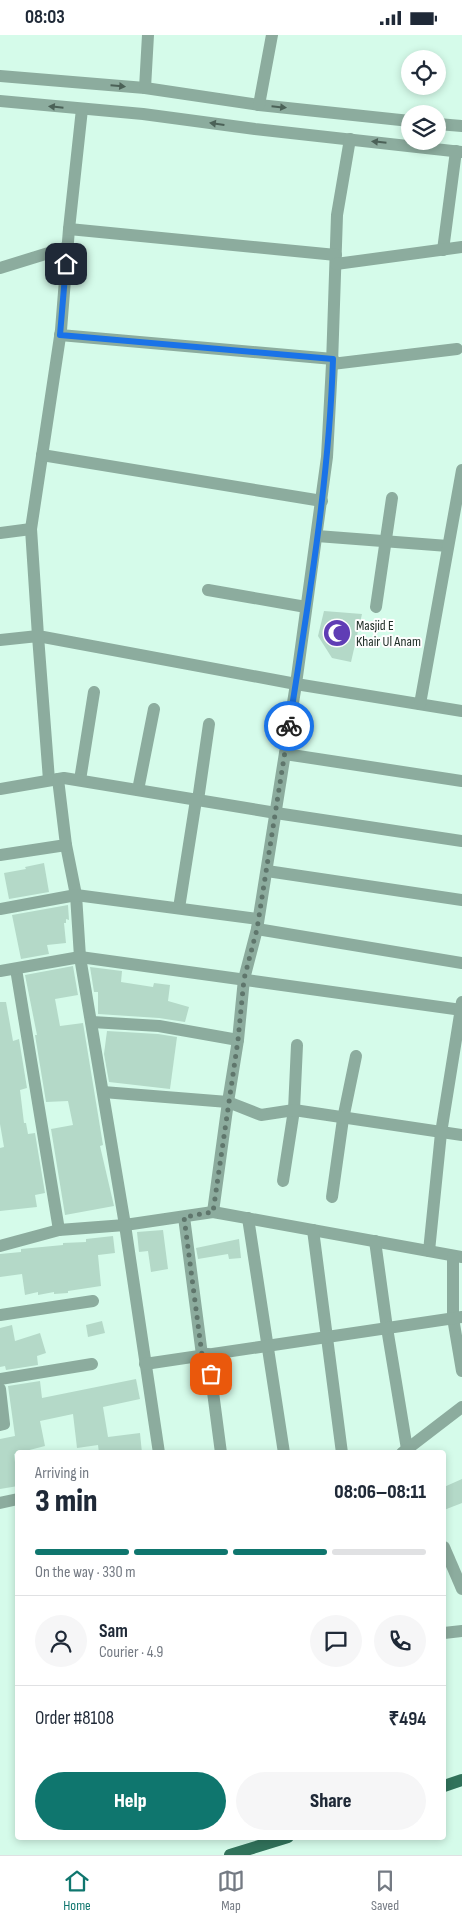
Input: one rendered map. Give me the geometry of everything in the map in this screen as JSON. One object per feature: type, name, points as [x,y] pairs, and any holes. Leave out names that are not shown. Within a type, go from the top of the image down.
[{"type":"main road","points":[[446,1785],[462,1780]]},
{"type":"main road","points":[[230,1855],[263,1841]]},
{"type":"street","points":[[145,88],[148,35]]},
{"type":"street","points":[[259,105],[272,35]]},
{"type":"street","points":[[0,75],[145,88],[259,105],[401,120]]},
{"type":"street","points":[[0,101],[143,113],[254,129],[459,151],[444,250]]},
{"type":"street","points":[[82,109],[60,335],[31,529],[38,636],[54,779],[76,895],[80,957],[125,1225],[159,1450]]},
{"type":"street","points":[[446,125],[462,126]]},
{"type":"street","points":[[213,1212],[238,1040],[244,979],[258,924],[267,871],[322,501],[327,457],[333,361],[337,215],[350,139]]},
{"type":"street","points":[[69,229],[336,260],[462,247]]},
{"type":"street","points":[[0,268],[68,247]]},
{"type":"street","points":[[60,335],[333,361],[457,349]]},
{"type":"street","points":[[42,455],[322,501]]},
{"type":"street","points":[[420,704],[462,470]]},
{"type":"street","points":[[376,607],[392,498]]},
{"type":"street","points":[[0,533],[31,529]]},
{"type":"street","points":[[317,536],[448,546]]},
{"type":"street","points":[[208,590],[306,607]]},
{"type":"street","points":[[0,640],[38,636],[296,684],[462,711]]},
{"type":"street","points":[[80,780],[94,692]]},
{"type":"street","points":[[138,790],[154,709]]},
{"type":"street","points":[[179,908],[209,724]]},
{"type":"street","points":[[285,754],[462,781]]},
{"type":"street","points":[[0,789],[64,778],[462,841]]},
{"type":"street","points":[[0,855],[66,845]]},
{"type":"street","points":[[267,871],[462,900]]},
{"type":"street","points":[[0,909],[76,895],[179,908],[462,963]]},
{"type":"street","points":[[0,971],[80,957],[461,1007],[441,1133],[430,1251]]},
{"type":"street","points":[[16,969],[59,1230]]},
{"type":"street","points":[[92,1022],[159,1027],[238,1040]]},
{"type":"street","points":[[282,1181],[294,1111],[297,1045]]},
{"type":"street","points":[[332,1197],[343,1119],[356,1056]]},
{"type":"street","points":[[103,1092],[228,1102],[261,1115],[294,1111],[462,1135]]},
{"type":"street","points":[[0,1246],[59,1230],[125,1225],[213,1212],[457,1256],[458,1317],[462,1371]]},
{"type":"street","points":[[184,1217],[221,1450]]},
{"type":"street","points":[[248,1219],[284,1450]]},
{"type":"street","points":[[313,1230],[342,1450]]},
{"type":"street","points":[[375,1241],[404,1450]]},
{"type":"street","points":[[0,1315],[93,1301]]},
{"type":"street","points":[[145,1364],[458,1317]]},
{"type":"street","points":[[0,1379],[92,1364]]},
{"type":"street","points":[[0,1389],[4,1424],[0,1425]]},
{"type":"street","points":[[405,1450],[462,1407]]},
{"type":"street","points":[[0,1503],[15,1500]]},
{"type":"street","points":[[446,1552],[462,1589]]},
{"type":"street","points":[[446,1633],[462,1631]]},
{"type":"building","points":[[324,611],[362,614],[351,662],[332,658],[318,636]]},
{"type":"building","points":[[44,863],[49,892],[9,899],[4,873]]},
{"type":"building","points":[[68,905],[69,920],[66,919],[66,923],[64,923],[66,943],[47,945],[49,954],[21,959],[12,915]]},
{"type":"building","points":[[73,966],[78,995],[55,999],[60,1026],[83,1023],[103,1145],[100,1146],[114,1206],[65,1215],[51,1129],[73,1125],[68,1101],[46,1102],[35,1035],[37,1035],[25,975]]},
{"type":"building","points":[[90,967],[122,971],[121,982],[153,987],[154,983],[170,985],[168,1001],[189,1007],[185,1022],[159,1018],[98,1014],[98,992],[94,992]]},
{"type":"building","points":[[0,1002],[6,1002],[13,1041],[19,1039],[27,1088],[20,1090],[24,1123],[26,1123],[28,1134],[35,1133],[45,1193],[35,1195],[37,1207],[0,1211],[0,1148],[4,1147],[0,1124]]},
{"type":"building","points":[[107,1031],[177,1037],[170,1089],[109,1082],[104,1054]]},
{"type":"building","points":[[163,1230],[168,1269],[151,1272],[148,1251],[139,1252],[137,1232]]},
{"type":"building","points":[[113,1236],[115,1253],[98,1255],[101,1286],[68,1291],[68,1293],[54,1294],[54,1292],[38,1295],[38,1292],[25,1295],[22,1274],[0,1277],[0,1254],[21,1252],[21,1249],[63,1245],[63,1243],[86,1242],[86,1239]]},
{"type":"building","points":[[239,1239],[241,1258],[229,1259],[228,1254],[198,1259],[196,1248]]},
{"type":"building","points":[[102,1321],[105,1333],[88,1337],[86,1325]]},
{"type":"building","points":[[12,1325],[15,1341],[40,1333],[46,1353],[37,1356],[38,1365],[6,1370],[5,1366],[0,1367],[0,1328]]},
{"type":"building","points":[[136,1379],[140,1399],[103,1407],[108,1437],[140,1433],[142,1450],[99,1450],[98,1445],[77,1448],[73,1414],[40,1421],[45,1446],[30,1450],[15,1450],[15,1486],[0,1489],[0,1439],[15,1436],[8,1386],[40,1381],[42,1398]]},
{"type":"building","points":[[462,1479],[462,1503],[446,1509],[446,1486]]},
{"type":"way so far","points":[[211,1374],[208,1355],[202,1355],[184,1217],[213,1212],[238,1040],[244,979],[257,929],[289,726]]},
{"type":"place","name":"Masjid E Khair Ul Anam","points":[[337,633]]},
{"type":"route","points":[[66,264],[60,335],[333,359],[327,457],[322,501],[289,726]]}]
